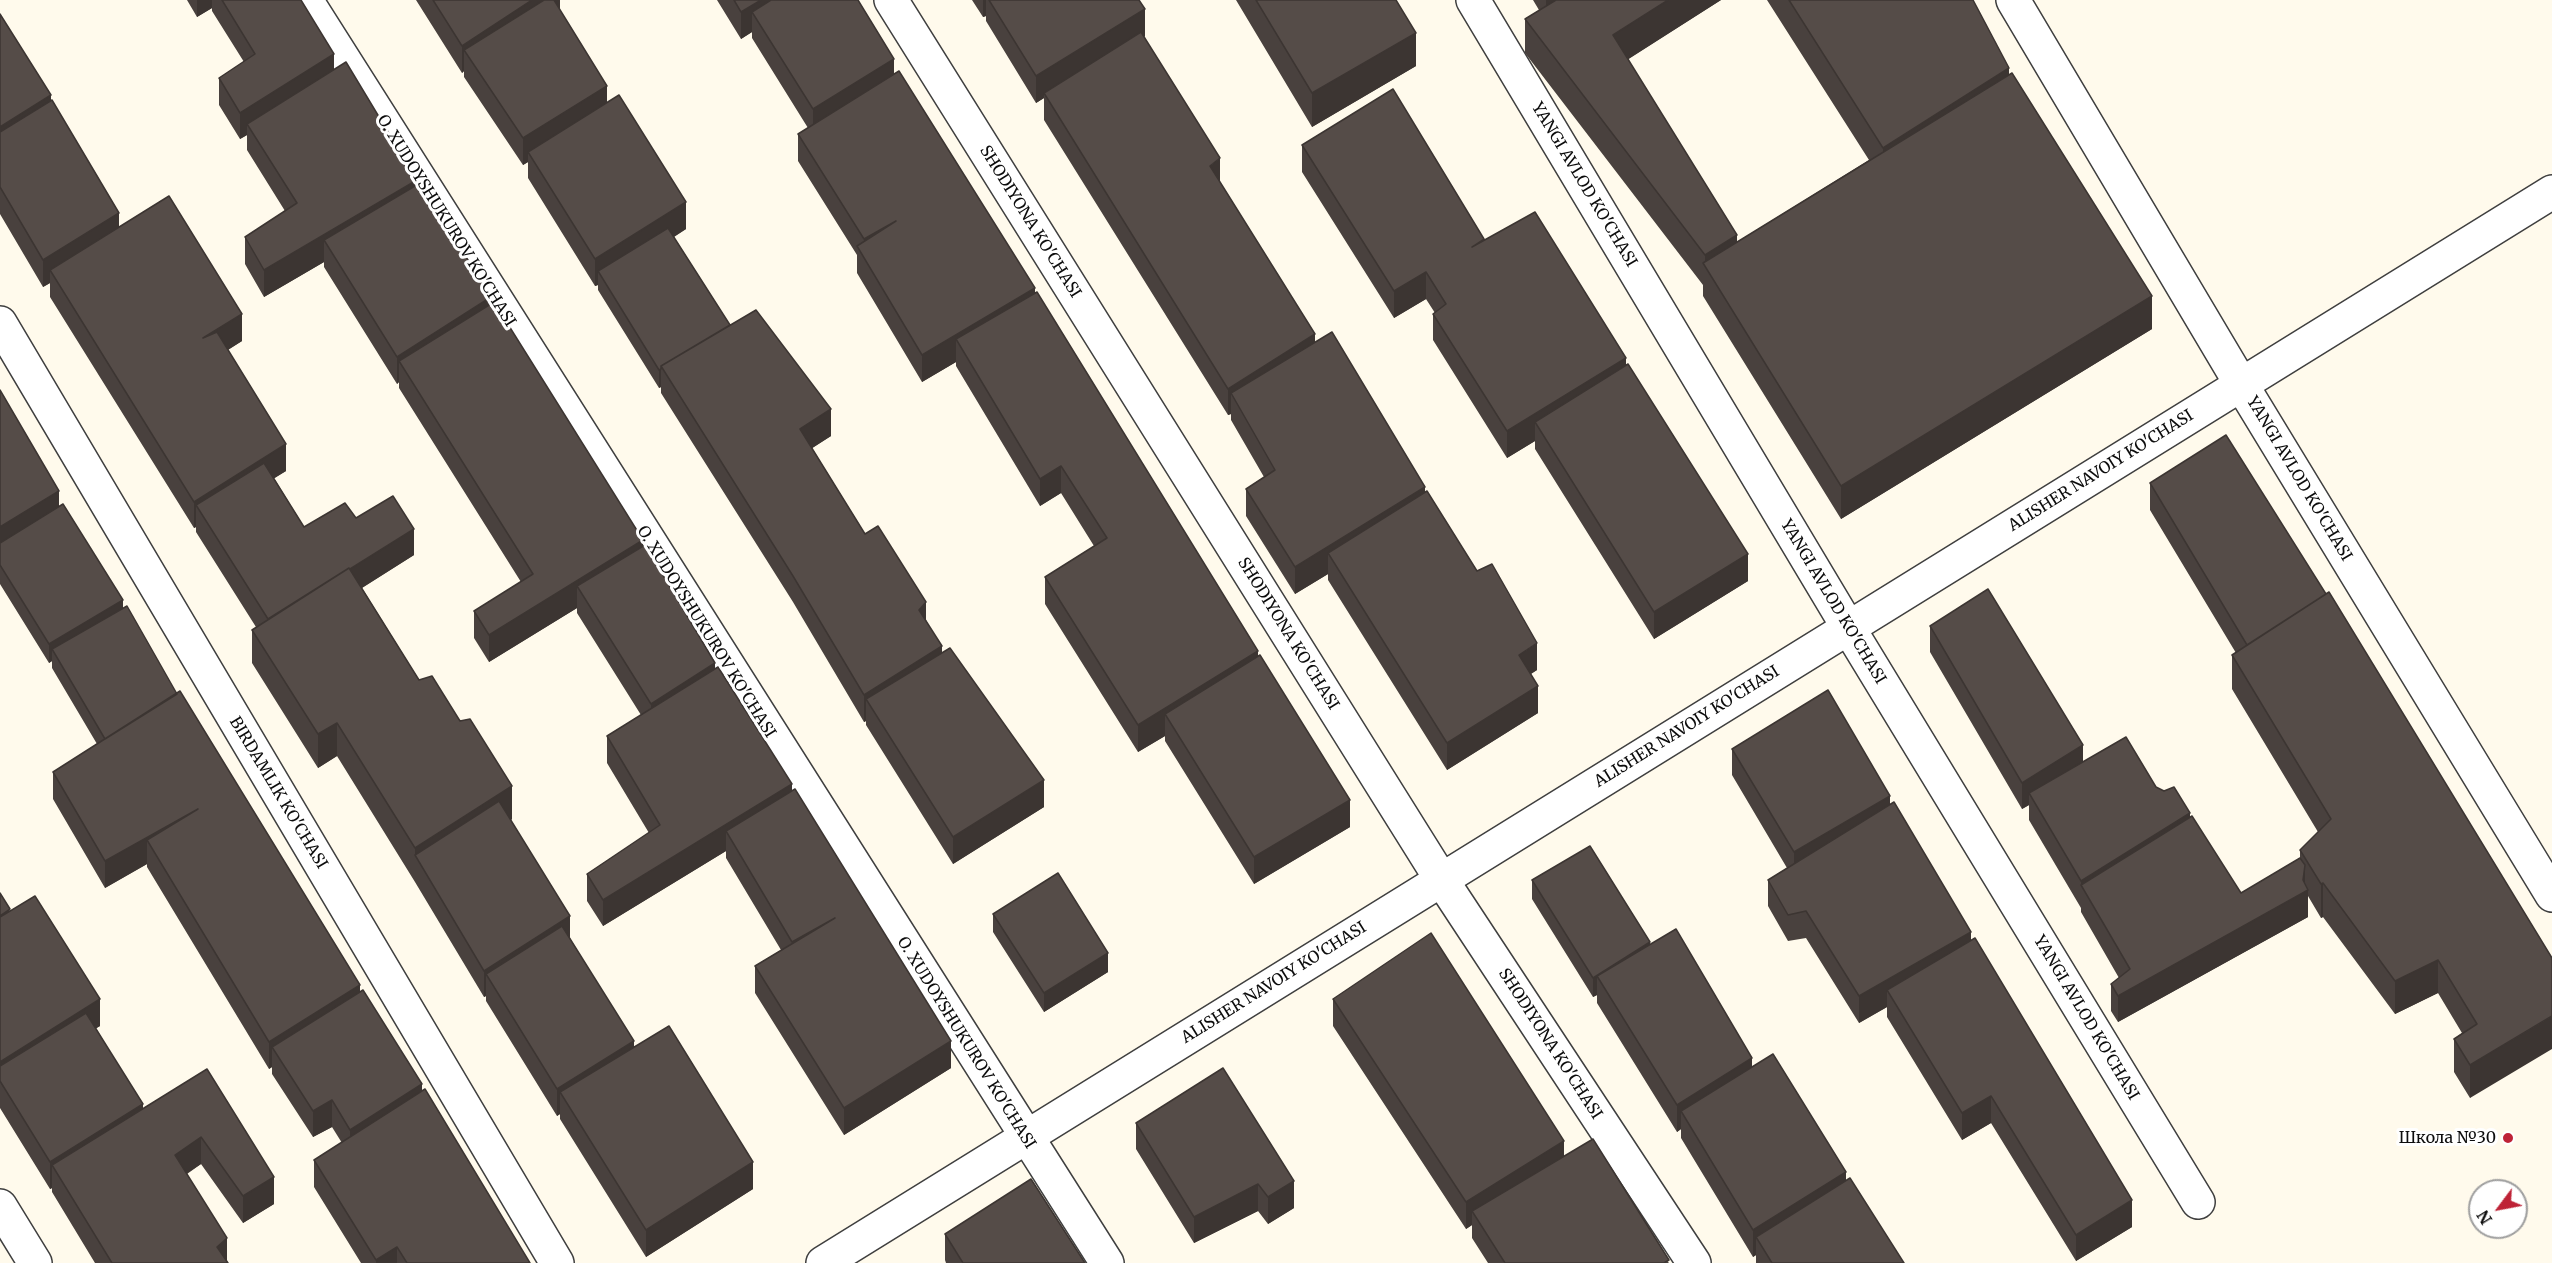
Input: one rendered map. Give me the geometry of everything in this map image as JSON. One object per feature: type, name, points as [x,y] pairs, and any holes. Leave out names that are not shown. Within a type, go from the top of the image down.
[{"type":"street","name":"O. XUDOYSHUKUROV KO'CHASI","points":[[306,0],[1107,1263]]},
{"type":"street","name":"SHODIYONA KO'CHASI","points":[[891,0],[1441,879],[1694,1263]]},
{"type":"street","name":"YANGI AVLOD KO'CHASI","points":[[1473,0],[1848,627],[2198,1202]]},
{"type":"street","name":"YANGI AVLOD KO'CHASI","points":[[2013,0],[2241,384],[2552,895]]},
{"type":"street","name":"ALISHER NAVOIY KO'CHASI","points":[[824,1263],[2552,192]]},
{"type":"street","name":"BIRDAMLIK KO'CHASI","points":[[0,323],[557,1263]]},
{"type":"street","points":[[0,1206],[35,1263]]},
{"type":"building","points":[[222,0],[301,0],[334,54],[240,113],[219,78],[255,54]]},
{"type":"building","points":[[433,0],[532,0],[462,46]]},
{"type":"building","points":[[544,0],[554,0],[607,86],[523,138],[464,50]]},
{"type":"building","points":[[734,0],[761,0],[741,12]]},
{"type":"building","points":[[771,0],[858,0],[894,59],[813,109],[752,12]]},
{"type":"building","points":[[989,0],[1139,0],[1145,9],[1036,76]]},
{"type":"building","points":[[1256,0],[1396,0],[1416,33],[1312,93]]},
{"type":"building","points":[[1556,0],[1668,0],[1613,35],[1737,235],[1705,255],[1525,19]]},
{"type":"building","points":[[1789,0],[1973,0],[2009,68],[1883,148]]},
{"type":"building","points":[[0,14],[51,95],[0,127]]},
{"type":"building","points":[[1141,32],[1220,158],[1210,166],[1315,334],[1228,389],[1044,93]]},
{"type":"building","points":[[346,62],[417,180],[264,270],[245,237],[297,203],[247,124]]},
{"type":"building","points":[[899,71],[1035,288],[922,355],[857,246],[896,221],[864,239],[798,134]]},
{"type":"building","points":[[2012,73],[2152,296],[1841,486],[1703,263]]},
{"type":"building","points":[[1393,89],[1484,239],[1472,247],[1535,212],[1626,358],[1507,431],[1433,314],[1446,304],[1426,272],[1394,291],[1302,145]]},
{"type":"building","points":[[619,95],[686,202],[595,259],[528,152]]},
{"type":"building","points":[[52,100],[119,213],[43,260],[0,187],[0,132]]},
{"type":"building","points":[[420,183],[491,297],[397,357],[324,240]]},
{"type":"building","points":[[169,196],[242,314],[203,338],[217,332],[286,444],[194,502],[50,270]]},
{"type":"building","points":[[668,228],[730,325],[661,366],[659,370],[598,271]]},
{"type":"building","points":[[1037,292],[1258,651],[1138,725],[1045,577],[1107,538],[1061,466],[1040,479],[956,339]]},
{"type":"building","points":[[494,302],[643,540],[489,635],[474,611],[533,574],[399,361]]},
{"type":"building","points":[[756,310],[831,409],[800,429],[865,534],[878,526],[926,602],[919,610],[942,646],[864,695],[793,576],[661,366]]},
{"type":"building","points":[[1332,332],[1425,487],[1295,567],[1246,489],[1275,470],[1231,393]]},
{"type":"building","points":[[1628,364],[1748,554],[1654,612],[1535,422]]},
{"type":"building","points":[[0,390],[59,491],[0,527]]},
{"type":"building","points":[[2226,435],[2326,594],[2247,645],[2150,483]]},
{"type":"building","points":[[264,463],[304,527],[345,503],[356,518],[393,496],[414,529],[268,619],[196,505]]},
{"type":"building","points":[[1427,491],[1477,571],[1492,564],[1537,643],[1519,655],[1538,686],[1447,743],[1328,553]]},
{"type":"building","points":[[63,504],[123,600],[49,644],[0,565],[0,543]]},
{"type":"building","points":[[645,545],[715,663],[651,704],[577,586]]},
{"type":"building","points":[[349,568],[419,680],[432,676],[460,721],[470,719],[512,786],[415,848],[337,723],[318,734],[252,630]]},
{"type":"building","points":[[1988,589],[2083,745],[2022,783],[1930,626]]},
{"type":"building","points":[[2329,592],[2552,958],[2552,1016],[2470,1065],[2454,1039],[2477,1024],[2438,960],[2395,981],[2323,883],[2321,884],[2300,850],[2331,819],[2232,655]]},
{"type":"building","points":[[127,606],[177,694],[105,739],[52,649]]},
{"type":"building","points":[[950,648],[1044,780],[953,837],[866,699]]},
{"type":"building","points":[[1260,655],[1350,800],[1254,857],[1165,714]]},
{"type":"building","points":[[718,667],[792,784],[603,900],[587,874],[660,825],[607,736]]},
{"type":"building","points":[[1828,690],[1890,796],[1794,852],[1732,749]]},
{"type":"building","points":[[180,691],[360,985],[269,1042],[147,840],[198,809],[105,861],[53,772]]},
{"type":"building","points":[[2126,737],[2156,787],[2164,791],[2174,787],[2190,813],[2081,881],[2029,793]]},
{"type":"building","points":[[795,789],[951,1041],[844,1108],[755,966],[835,918],[792,942],[726,831]]},
{"type":"building","points":[[499,801],[570,916],[484,971],[415,855]]},
{"type":"building","points":[[1894,802],[1971,932],[1859,996],[1806,911],[1788,915],[1768,880]]},
{"type":"building","points":[[2192,816],[2241,893],[2300,858],[2305,865],[2303,880],[2308,890],[2118,996],[2111,984],[2130,969],[2081,885]]},
{"type":"building","points":[[1590,846],[1650,942],[1593,978],[1532,880]]},
{"type":"building","points":[[1058,873],[1108,953],[1044,993],[993,914]]},
{"type":"building","points":[[0,893],[10,909],[0,916]]},
{"type":"building","points":[[35,896],[100,999],[0,1062],[0,917]]},
{"type":"building","points":[[562,926],[634,1041],[557,1089],[486,974]]},
{"type":"building","points":[[1676,929],[1752,1058],[1677,1105],[1597,976]]},
{"type":"building","points":[[1431,933],[1564,1141],[1466,1202],[1333,999]]},
{"type":"building","points":[[1975,938],[2132,1200],[2076,1235],[1991,1096],[1962,1113],[1887,990]]},
{"type":"building","points":[[363,990],[422,1084],[350,1130],[332,1100],[313,1111],[272,1047]]},
{"type":"building","points":[[86,1013],[143,1104],[50,1162],[0,1081],[0,1066]]},
{"type":"building","points":[[669,1026],[753,1162],[646,1230],[560,1092]]},
{"type":"building","points":[[1773,1054],[1846,1172],[1753,1230],[1681,1111]]},
{"type":"building","points":[[1223,1068],[1294,1181],[1268,1197],[1258,1184],[1194,1217],[1136,1123]]},
{"type":"building","points":[[207,1069],[274,1177],[243,1196],[201,1137],[175,1155],[227,1238],[217,1247],[228,1263],[112,1263],[52,1165]]},
{"type":"building","points":[[425,1089],[530,1263],[407,1263],[397,1247],[376,1260],[314,1160]]},
{"type":"building","points":[[1593,1139],[1669,1260],[1664,1263],[1505,1263],[1472,1211]]},
{"type":"building","points":[[1850,1178],[1904,1263],[1772,1263],[1756,1237]]},
{"type":"building","points":[[1031,1179],[1085,1263],[963,1263],[945,1234]]},
{"type":"place","name":"Школа №30","points":[[2508,1138]]}]
